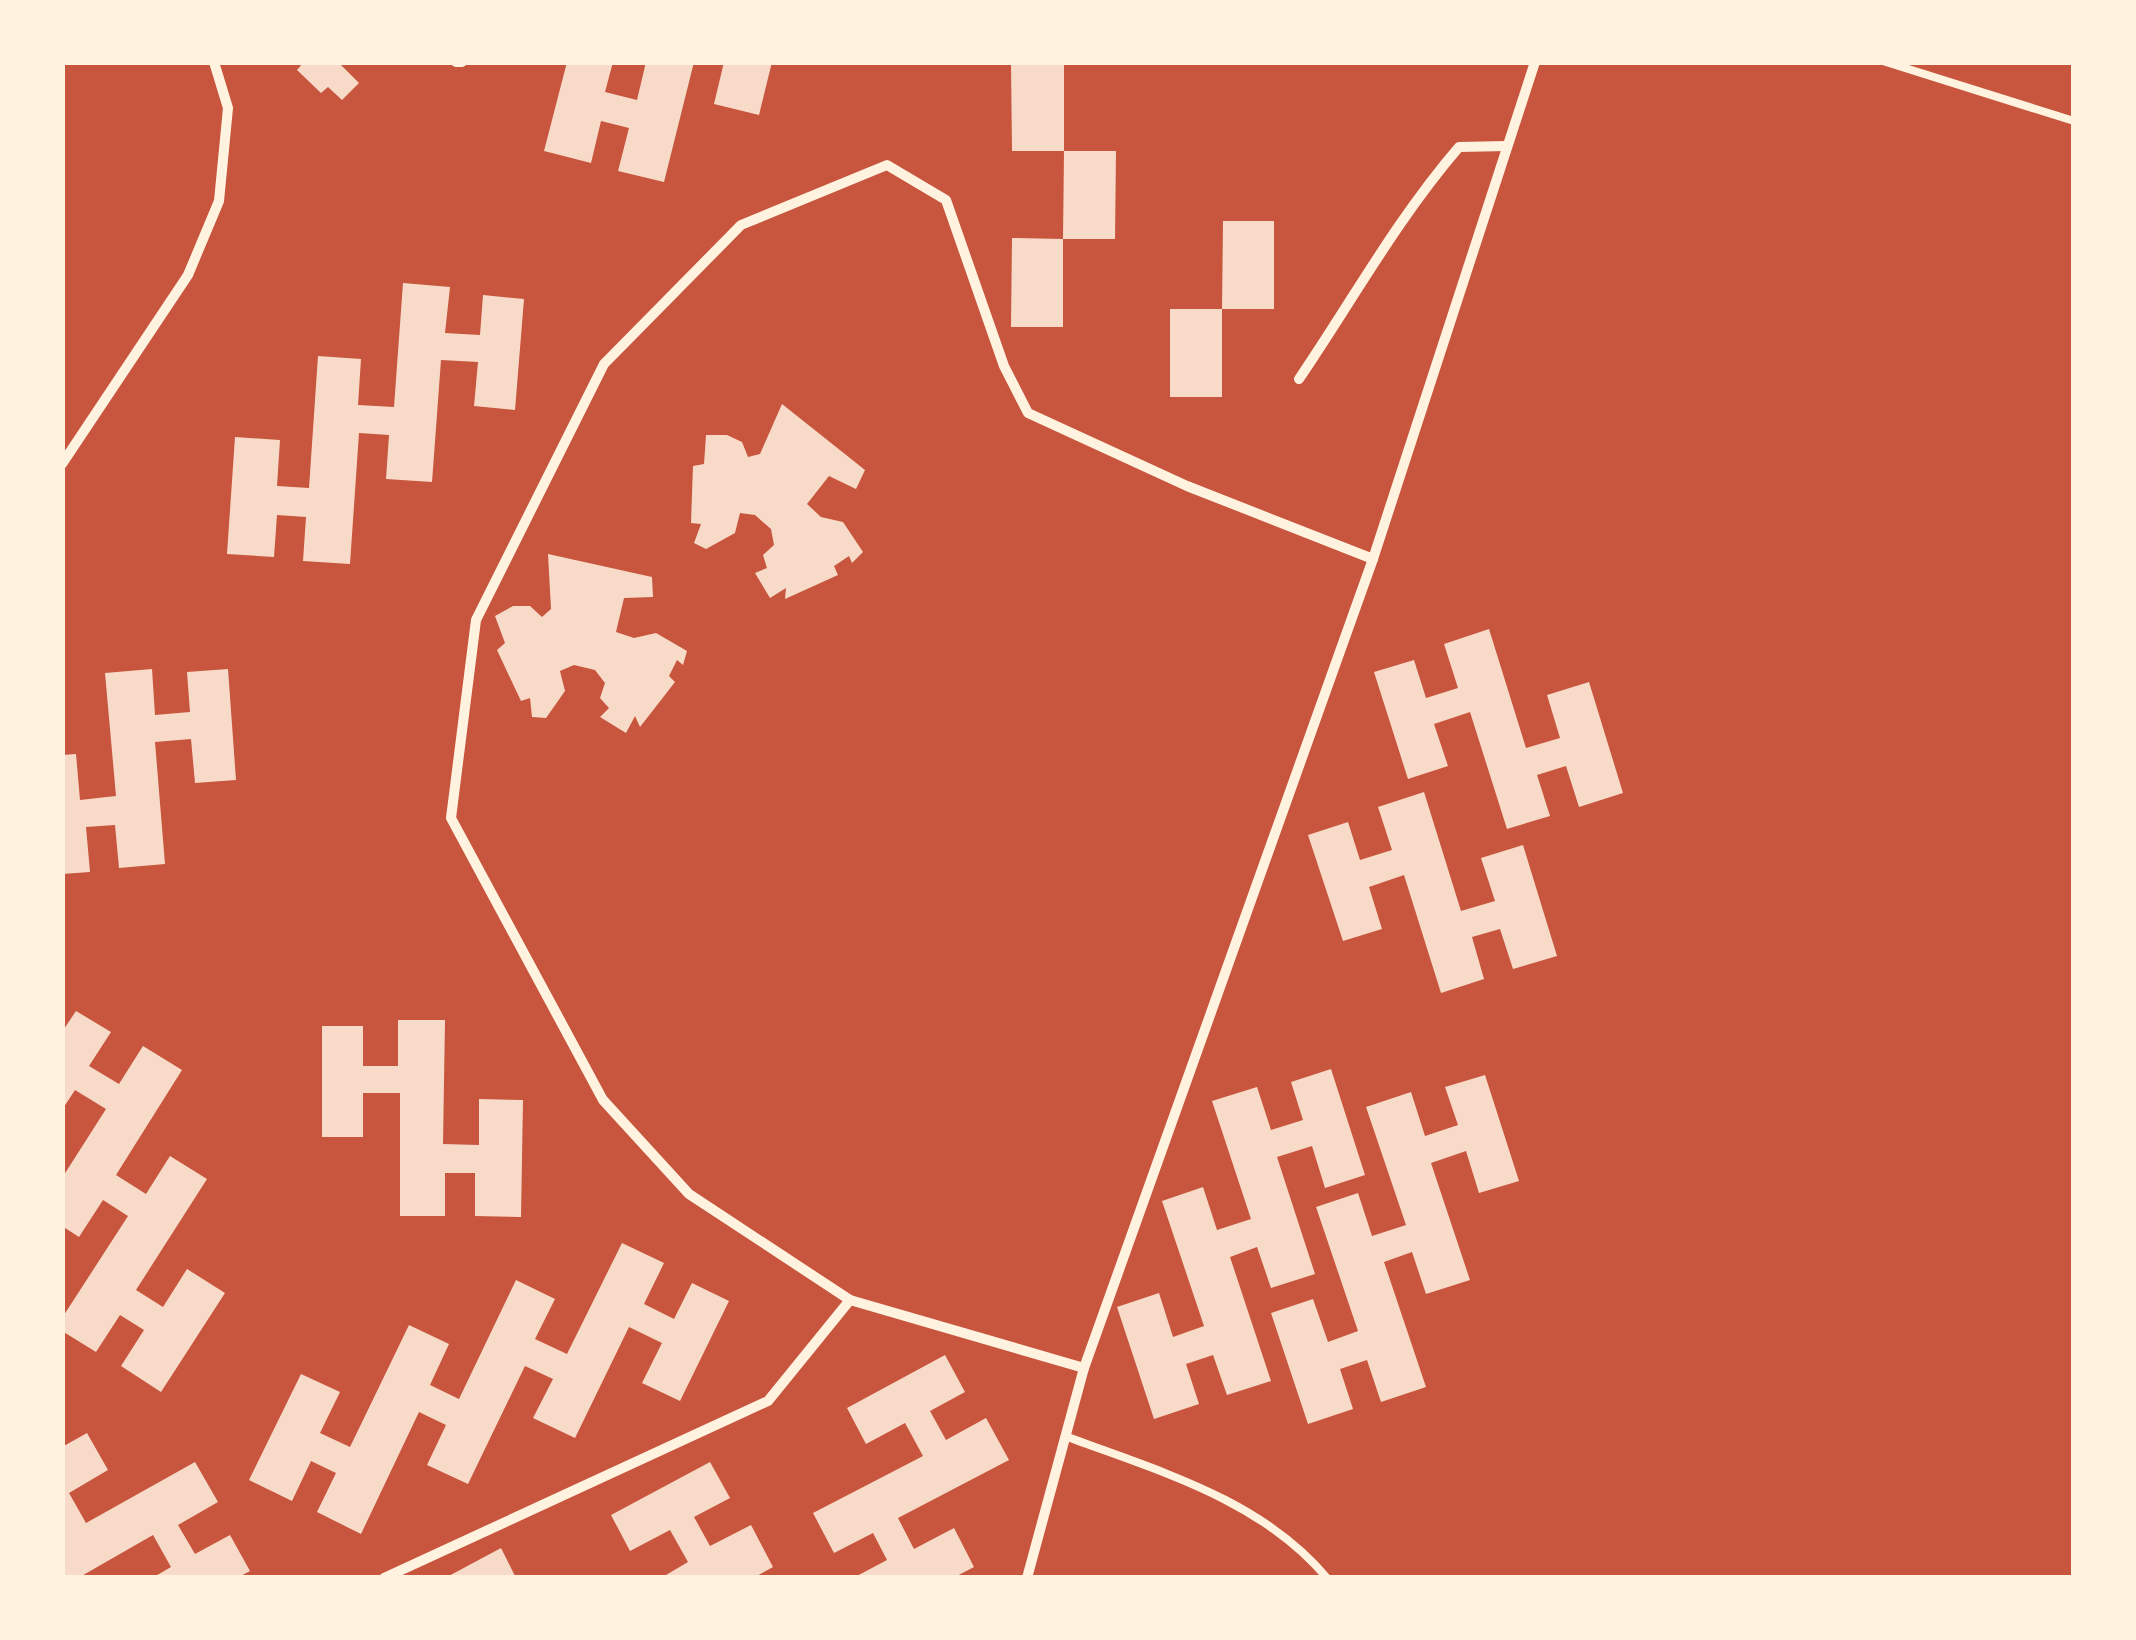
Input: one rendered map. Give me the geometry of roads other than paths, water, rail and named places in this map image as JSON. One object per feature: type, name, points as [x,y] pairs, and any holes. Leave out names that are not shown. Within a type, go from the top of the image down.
[{"type":"street","points":[[62,464],[188,275],[219,201],[228,108],[214,62]]},
{"type":"street","points":[[1027,1578],[1084,1368],[1373,560],[1534,62]]},
{"type":"street","points":[[1298,379],[1355,296],[1410,203],[1459,147],[1508,146]]},
{"type":"street","points":[[1084,1368],[850,1300],[689,1194],[602,1100],[451,818],[476,620],[604,364],[741,224],[887,165],[946,200],[1004,366],[1028,413],[1187,486],[1373,560]]},
{"type":"street","points":[[384,1578],[768,1401],[850,1300]]},
{"type":"lane","points":[[1886,62],[2074,121]]},
{"type":"lane","points":[[1066,1436],[1215,1492],[1300,1545],[1327,1578]]}]
